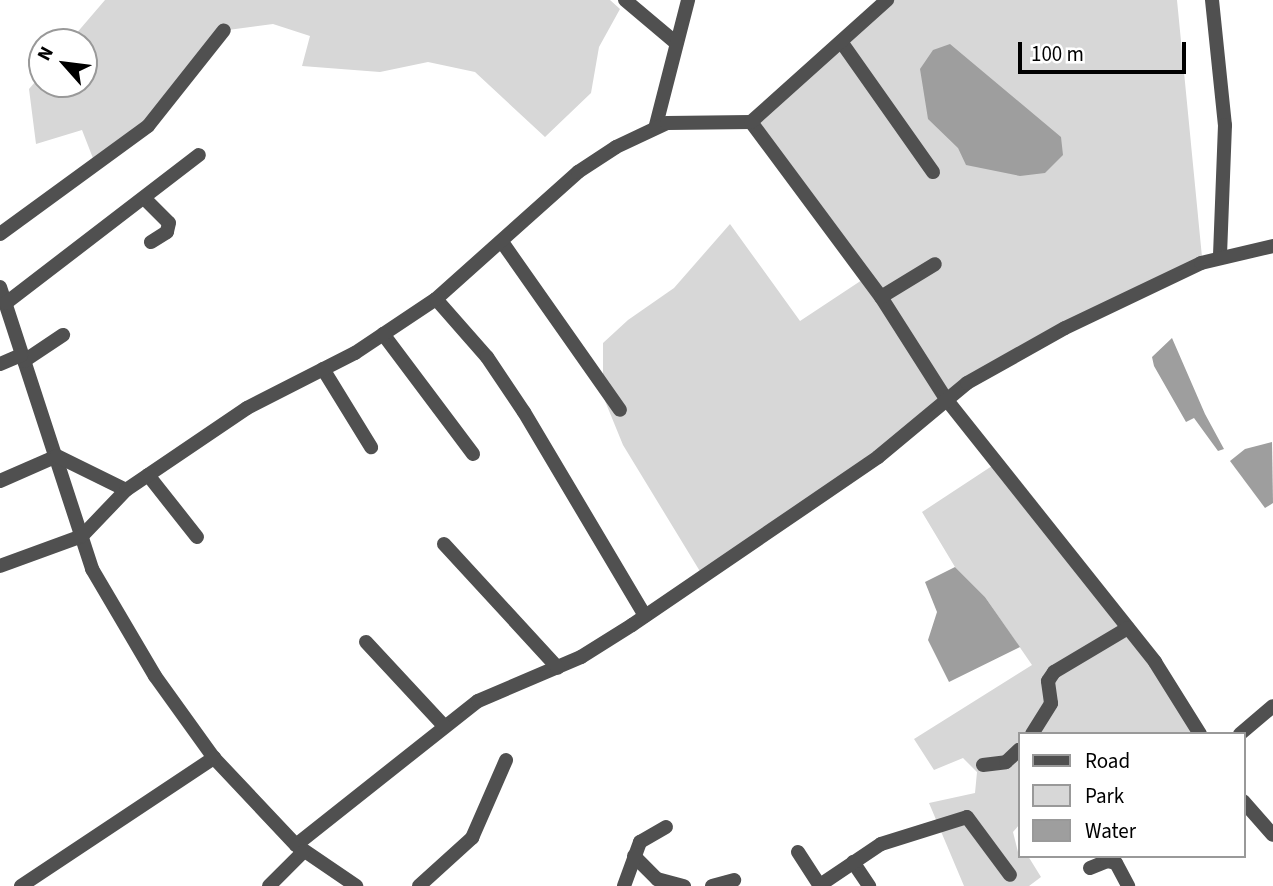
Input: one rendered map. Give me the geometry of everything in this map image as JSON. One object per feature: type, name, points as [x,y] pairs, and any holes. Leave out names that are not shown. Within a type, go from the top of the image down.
[{"type":"street","points":[[625,0],[676,43]]},
{"type":"street","points":[[656,125],[688,0]]},
{"type":"street","points":[[0,566],[82,536],[126,491],[247,408],[323,369],[436,299],[578,173],[656,125],[683,121],[751,122],[887,0]]},
{"type":"street","points":[[1212,0],[1225,125],[1220,258]]},
{"type":"street","points":[[0,234],[148,126],[224,30]]},
{"type":"street","points":[[842,43],[933,172]]},
{"type":"street","points":[[751,122],[881,297],[946,399],[1128,628],[1199,732]]},
{"type":"street","points":[[6,303],[199,155]]},
{"type":"street","points":[[144,198],[169,223],[167,232],[151,242]]},
{"type":"street","points":[[502,242],[620,411]]},
{"type":"street","points":[[269,886],[300,848],[444,726],[478,701],[558,668],[645,616],[878,457],[946,399],[1065,328],[1220,258],[1273,246]]},
{"type":"street","points":[[881,297],[935,264]]},
{"type":"street","points":[[0,286],[92,569],[150,668],[214,758],[300,848],[356,886]]},
{"type":"street","points":[[436,299],[486,357],[524,412],[645,616]]},
{"type":"street","points":[[383,334],[473,454]]},
{"type":"street","points":[[0,364],[23,358],[64,335]]},
{"type":"street","points":[[323,369],[372,447]]},
{"type":"street","points":[[0,481],[57,456]]},
{"type":"street","points":[[57,456],[126,491]]},
{"type":"street","points":[[148,475],[197,537]]},
{"type":"street","points":[[444,544],[558,668]]},
{"type":"street","points":[[1033,732],[1051,703],[1048,681],[1054,672],[1128,628]]},
{"type":"street","points":[[366,642],[444,726]]},
{"type":"street","points":[[1242,732],[1273,706]]},
{"type":"street","points":[[983,765],[1006,762],[1018,751]]},
{"type":"street","points":[[21,886],[214,758]]},
{"type":"street","points":[[419,886],[472,838],[506,760]]},
{"type":"street","points":[[1245,803],[1273,835]]},
{"type":"street","points":[[798,852],[820,886],[853,862],[895,838],[967,817],[1010,875]]},
{"type":"street","points":[[624,886],[640,842],[666,827]]},
{"type":"street","points":[[634,856],[657,879],[684,886]]},
{"type":"street","points":[[1090,868],[1107,861],[1116,863],[1128,886]]},
{"type":"street","points":[[853,862],[869,886]]},
{"type":"street","points":[[712,886],[734,880]]},
{"type":"green space","points":[[105,0],[610,0],[620,9],[599,47],[591,93],[545,137],[475,72],[428,62],[380,72],[302,66],[310,36],[273,24],[228,30],[158,114],[96,166],[82,130],[36,144],[30,98],[98,98],[98,28],[81,28]]},
{"type":"green space","points":[[883,0],[1177,0],[1202,257],[1064,325],[701,573],[623,445],[603,396],[603,343],[628,320],[674,288],[730,224],[800,321],[862,280],[749,120]]},
{"type":"green space","points":[[995,464],[1152,667],[1195,732],[1018,732],[1018,826],[1013,832],[1018,858],[1029,858],[1041,877],[1029,886],[964,886],[929,803],[975,793],[977,772],[963,758],[934,770],[914,739],[1032,665],[985,597],[955,567],[922,512]]},
{"type":"water","points":[[950,44],[1061,137],[1063,155],[1045,173],[1020,176],[966,165],[958,148],[928,119],[920,69],[933,50]]},
{"type":"water","points":[[1172,338],[1205,414],[1224,449],[1218,451],[1194,418],[1186,422],[1154,366],[1152,357]]},
{"type":"water","points":[[1272,442],[1273,503],[1265,508],[1230,461],[1245,449]]},
{"type":"water","points":[[955,567],[985,597],[1020,647],[949,682],[928,640],[937,612],[925,582]]}]
